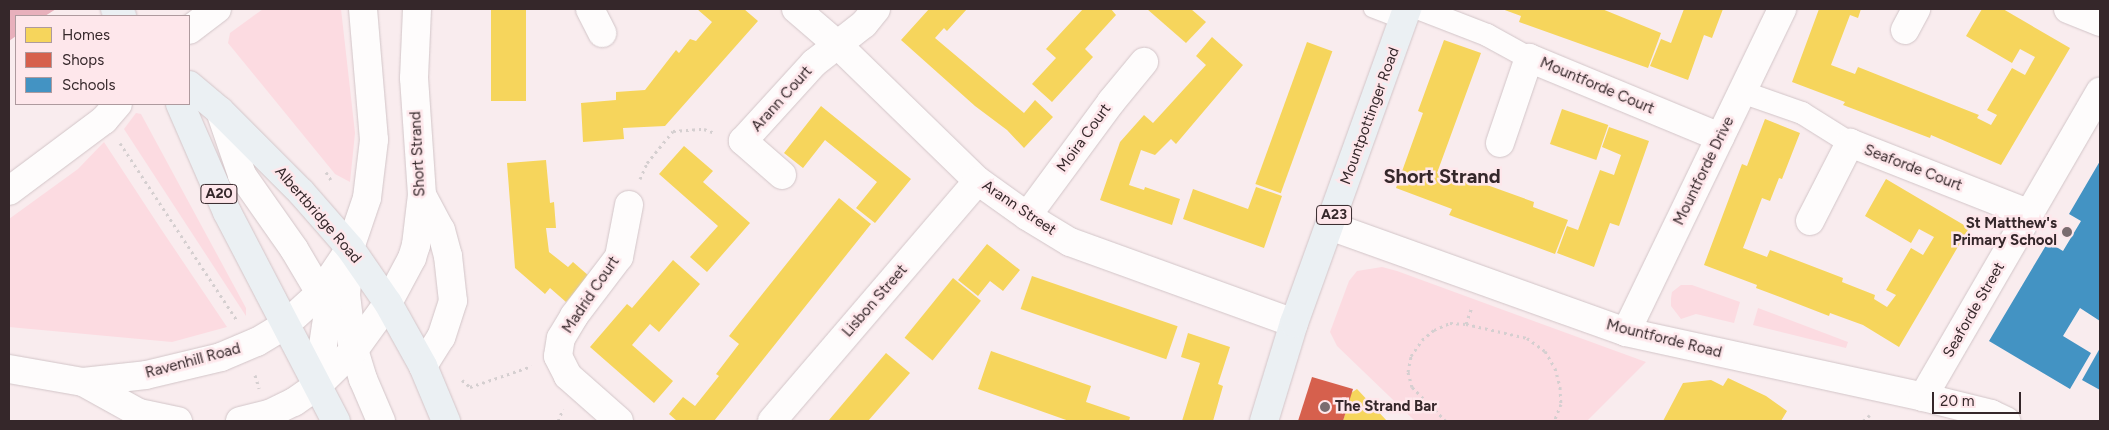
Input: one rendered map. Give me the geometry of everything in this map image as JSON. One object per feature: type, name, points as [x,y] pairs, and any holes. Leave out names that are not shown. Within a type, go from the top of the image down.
[{"type":"main road","name":"Mountpottinger Road","points":[[1264,421],[1294,323],[1410,13]]},
{"type":"main road","name":"Albertbridge Road","points":[[190,86],[220,112],[301,192],[350,248],[388,303],[422,366],[446,421]]},
{"type":"main road","name":"A20","points":[[180,105],[227,212],[336,421]]},
{"type":"street","points":[[190,29],[217,9]]},
{"type":"street","points":[[363,9],[374,140],[367,198],[350,248],[346,295],[354,350],[363,379],[381,421]]},
{"type":"street","name":"Short Strand","points":[[317,386],[354,350],[388,303],[402,278],[416,245],[422,195],[414,78],[417,9]]},
{"type":"street","points":[[590,9],[602,33]]},
{"type":"street","name":"Arann Street","points":[[796,9],[839,46],[978,181],[1027,216],[1070,242],[1294,323]]},
{"type":"street","name":"Arann Court","points":[[782,175],[744,141],[814,63],[839,46],[864,24],[876,9]]},
{"type":"street","name":"Mountforde Drive","points":[[1626,332],[1782,9]]},
{"type":"street","points":[[2068,9],[2100,22]]},
{"type":"street","points":[[1410,13],[1487,35],[1529,58]]},
{"type":"street","name":"Mountforde Court","points":[[1500,143],[1529,58],[1720,137]]},
{"type":"street","name":"Moira Court","points":[[1027,216],[1111,102],[1144,62]]},
{"type":"street","points":[[1742,92],[1802,113],[1850,143]]},
{"type":"street","name":"Seaforde Street","points":[[1923,397],[2100,92]]},
{"type":"street","points":[[9,191],[104,120],[117,105]]},
{"type":"street","points":[[220,112],[242,175],[294,249],[320,293],[328,312],[317,386],[294,402],[269,414],[240,421]]},
{"type":"street","name":"Seaforde Court","points":[[1810,221],[1850,143],[2030,214]]},
{"type":"street","name":"Lisbon Street","points":[[772,421],[978,181]]},
{"type":"street","points":[[422,195],[440,230],[448,256],[453,301],[441,337],[422,366]]},
{"type":"street","name":"Madrid Court","points":[[558,356],[562,338],[574,316],[619,257],[629,205]]},
{"type":"street","name":"Mountforde Road","points":[[1330,226],[1626,332],[1923,397],[1991,414],[2006,421]]},
{"type":"street","name":"Ravenhill Road","points":[[9,369],[83,382],[146,375],[221,357],[257,342],[285,325],[320,293],[350,248]]},
{"type":"street","points":[[558,356],[568,376],[619,421]]},
{"type":"street","name":"Ravenhill Road","points":[[83,382],[139,413],[178,421]]},
{"type":"lane","points":[[1371,9],[1410,13]]},
{"type":"path","points":[[629,205],[647,163],[673,131],[704,130],[744,141]]},
{"type":"path","points":[[117,137],[236,321]]},
{"type":"path","points":[[1446,421],[1412,387],[1408,372],[1411,356],[1422,340],[1434,330],[1450,323],[1466,324],[1528,338],[1546,351],[1555,368],[1560,387],[1561,404],[1554,421]]},
{"type":"path","points":[[470,388],[558,356]]},
{"type":"shaded area","points":[[9,9],[56,9],[47,15],[15,15],[15,37],[9,41]]},
{"type":"shaded area","points":[[263,9],[341,9],[355,133],[350,182],[335,174],[228,43],[230,33]]},
{"type":"shaded area","points":[[136,113],[141,114],[246,308],[246,316],[124,129]]},
{"type":"shaded area","points":[[104,142],[227,327],[172,342],[9,327],[9,219],[78,169]]},
{"type":"shaded area","points":[[1382,267],[1646,362],[1587,421],[1415,421],[1337,346],[1330,332],[1349,281],[1357,271]]},
{"type":"shaded area","points":[[1681,285],[1692,285],[1740,302],[1734,323],[1696,314],[1681,319],[1671,306],[1671,298],[1672,292]]},
{"type":"shaded area","points":[[1758,308],[1848,342],[1846,348],[1753,325]]},
{"type":"building: Homes","points":[[491,9],[526,9],[526,101],[491,101]]},
{"type":"building: Homes","points":[[697,9],[744,9],[758,21],[665,126],[623,128],[624,139],[583,142],[581,103],[616,100],[616,92],[645,90],[676,50],[679,53],[690,39],[696,41],[712,22]]},
{"type":"building: Homes","points":[[929,9],[967,9],[947,31],[944,28],[935,38],[1024,113],[1035,100],[1053,117],[1024,148],[1007,130],[975,106],[901,40]]},
{"type":"building: Homes","points":[[1083,9],[1111,9],[1116,15],[1085,49],[1093,57],[1052,102],[1032,84],[1056,58],[1046,49]]},
{"type":"building: Homes","points":[[1147,9],[1191,9],[1206,22],[1186,43]]},
{"type":"building: Homes","points":[[1502,9],[1602,9],[1661,33],[1648,68],[1519,22],[1521,16]]},
{"type":"building: Homes","points":[[1684,9],[1723,9],[1712,38],[1704,35],[1688,80],[1650,66],[1661,39],[1671,43]]},
{"type":"building: Homes","points":[[1819,9],[1861,9],[1858,18],[1850,15],[1831,65],[1855,74],[1858,67],[1979,115],[1977,118],[1991,125],[1997,115],[1987,110],[2012,68],[2025,75],[2035,57],[2020,49],[2012,63],[1966,36],[1982,9],[2003,9],[2070,48],[2001,165],[1931,135],[1930,138],[1843,105],[1845,102],[1792,82]]},
{"type":"building: Homes","points":[[1212,37],[1243,65],[1176,144],[1171,139],[1155,155],[1141,150],[1129,185],[1144,190],[1145,187],[1180,199],[1172,225],[1100,200],[1120,142],[1144,115],[1153,123],[1206,65],[1196,56]]},
{"type":"building: Homes","points":[[1444,40],[1481,53],[1437,173],[1461,182],[1464,176],[1534,202],[1533,207],[1568,220],[1555,254],[1449,215],[1452,209],[1396,188],[1423,113],[1418,111]]},
{"type":"building: Homes","points":[[1307,42],[1332,51],[1281,193],[1255,184]]},
{"type":"building: Homes","points":[[821,106],[911,179],[875,223],[856,208],[877,182],[825,140],[803,168],[784,153]]},
{"type":"building: Homes","points":[[1562,109],[1608,125],[1596,160],[1550,144]]},
{"type":"building: Homes","points":[[1765,119],[1800,133],[1782,179],[1779,178],[1770,201],[1762,198],[1743,248],[1767,257],[1770,250],[1843,278],[1842,282],[1875,295],[1874,299],[1887,307],[1896,295],[1886,290],[1911,248],[1923,255],[1934,237],[1919,229],[1911,243],[1865,216],[1886,179],[1969,228],[1899,347],[1863,325],[1830,313],[1829,316],[1756,288],[1757,285],[1704,265],[1742,164],[1747,166]]},
{"type":"building: Homes","points":[[1609,127],[1649,141],[1619,226],[1610,223],[1594,267],[1557,253],[1567,226],[1578,230],[1600,170],[1614,175],[1621,155],[1602,147]]},
{"type":"building: Homes","points":[[684,146],[713,171],[703,182],[750,223],[707,272],[690,257],[718,226],[659,174]]},
{"type":"building: Homes","points":[[546,160],[550,203],[554,202],[556,228],[546,228],[549,252],[568,267],[573,262],[589,276],[566,302],[550,288],[545,294],[515,268],[507,163]]},
{"type":"building: Homes","points":[[1256,187],[1282,196],[1264,248],[1183,219],[1193,189],[1248,209]]},
{"type":"building: Homes","points":[[839,198],[871,224],[714,421],[677,421],[669,414],[683,397],[695,406],[719,376],[716,374],[739,344],[729,336]]},
{"type":"building: Homes","points":[[987,244],[1020,270],[1003,291],[990,281],[978,296],[958,280]]},
{"type":"building: Homes","points":[[673,260],[700,284],[659,332],[650,324],[632,345],[673,381],[654,403],[590,347],[627,304],[632,308]]},
{"type":"building: Homes","points":[[1032,276],[1178,326],[1166,359],[1021,309]]},
{"type":"building: Homes","points":[[953,278],[981,301],[933,360],[905,338]]},
{"type":"building: Homes","points":[[1188,333],[1230,347],[1218,384],[1223,386],[1213,421],[1182,421],[1200,363],[1181,357]]},
{"type":"building: Homes","points":[[991,351],[1091,386],[1086,402],[1130,417],[1129,421],[1069,421],[978,389]]},
{"type":"building: Homes","points":[[886,353],[910,373],[868,421],[829,420]]},
{"type":"building: Homes","points":[[1728,378],[1766,396],[1787,411],[1781,421],[1663,421],[1683,383],[1711,380],[1723,386]]},
{"type":"building: Homes","points":[[1357,389],[1387,421],[1343,421],[1351,393]]},
{"type":"building: Shops","name":"The Strand Bar","points":[[1312,377],[1353,389],[1343,421],[1298,421]]},
{"type":"building: Schools","points":[[2100,161],[2100,321],[2080,308],[2063,336],[2091,353],[2070,389],[1989,341],[2048,242],[2063,251],[2081,221],[2069,214]]},
{"type":"building: Schools","points":[[2100,348],[2100,390],[2082,380]]},
{"type":"place","name":"St Matthew's Primary School","points":[[2067,232]]},
{"type":"place","name":"The Strand Bar","points":[[1325,407]]},
{"type":"district","name":"Short Strand","points":[[1442,176]]}]
